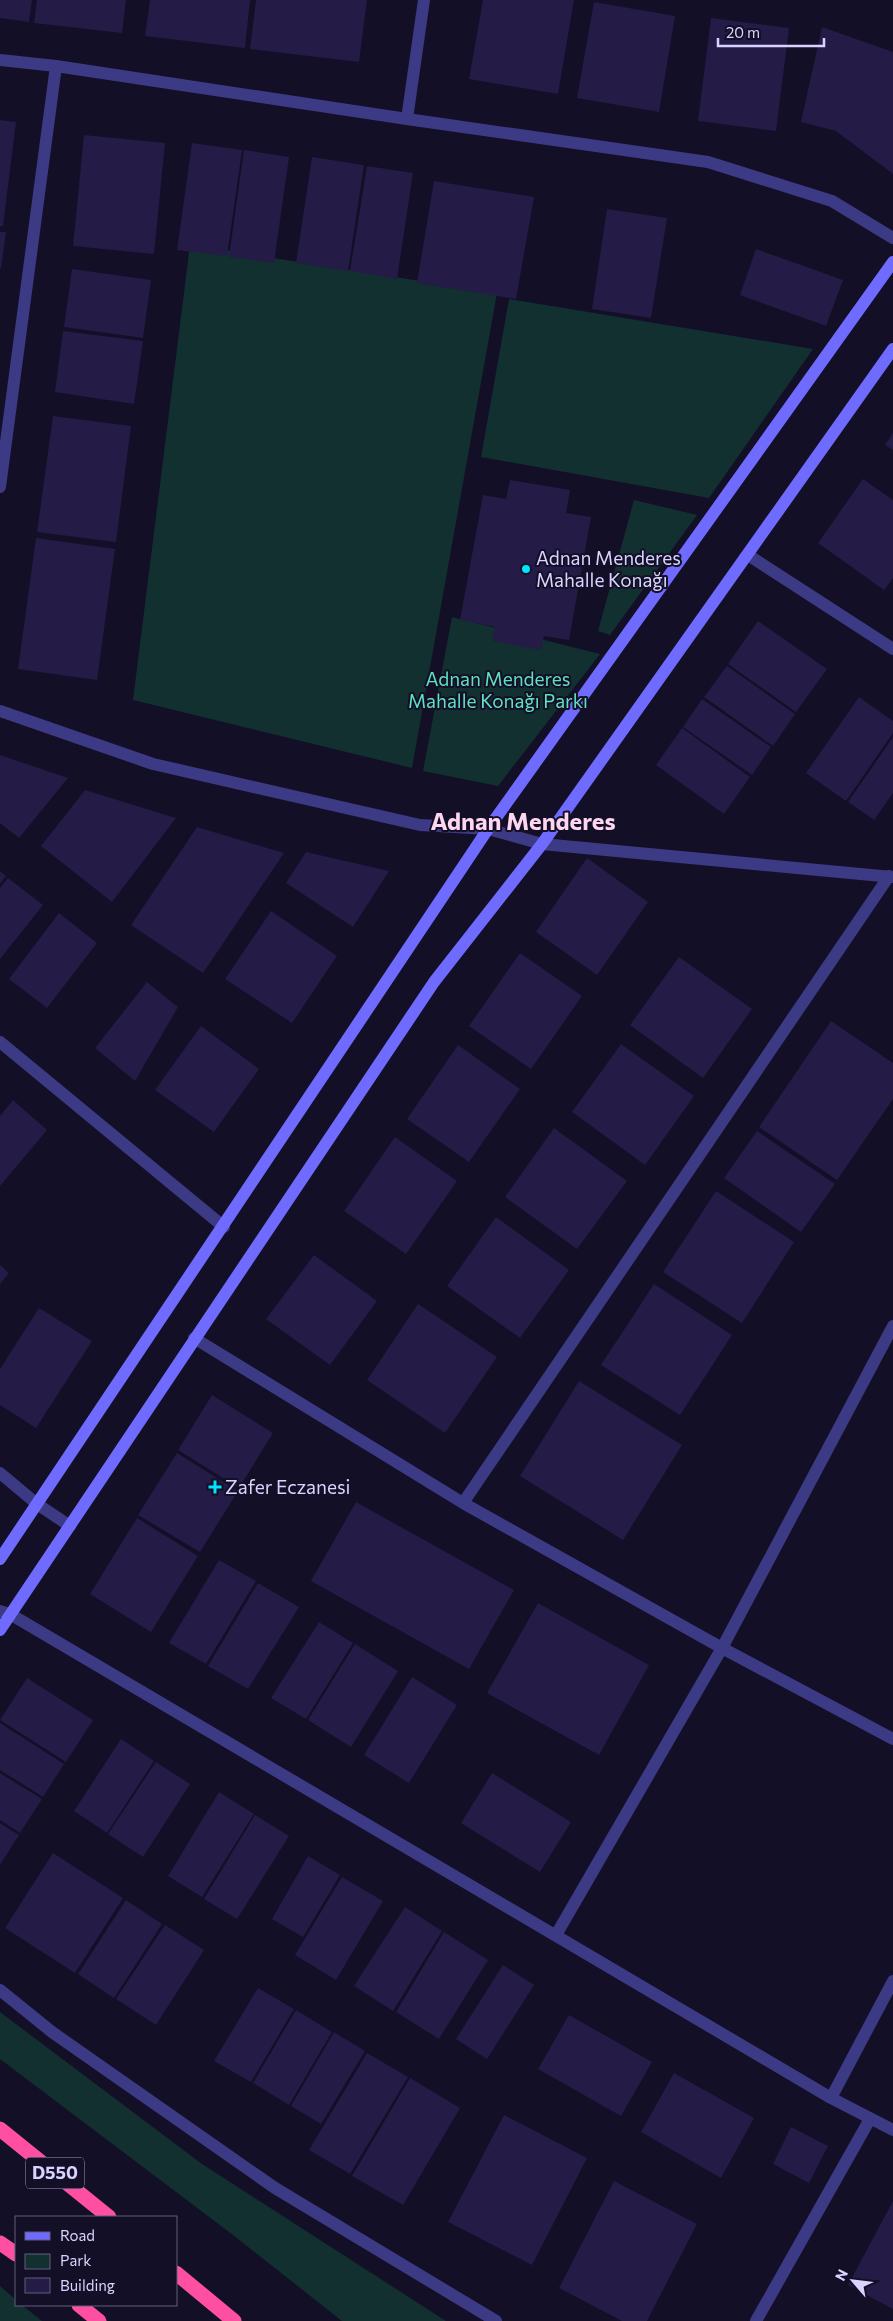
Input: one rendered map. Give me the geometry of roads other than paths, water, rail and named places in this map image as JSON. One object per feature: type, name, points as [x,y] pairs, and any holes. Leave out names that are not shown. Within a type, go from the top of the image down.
[{"type":"highway","name":"D550","points":[[0,2129],[108,2216]]},
{"type":"highway","points":[[0,2243],[15,2253]]},
{"type":"highway","points":[[178,2275],[234,2321]]},
{"type":"highway","points":[[80,2306],[99,2321]]},
{"type":"main road","points":[[0,1559],[224,1227],[488,829],[893,262]]},
{"type":"main road","points":[[0,1630],[5,1613],[70,1526],[434,982],[542,844],[893,348]]},
{"type":"street","points":[[407,119],[424,0]]},
{"type":"street","points":[[0,60],[56,66],[708,162],[832,201],[893,238]]},
{"type":"street","points":[[0,487],[56,66]]},
{"type":"street","points":[[748,555],[893,649]]},
{"type":"street","points":[[0,711],[153,764],[420,825],[488,829],[542,844],[891,876],[463,1503]]},
{"type":"street","points":[[0,1042],[224,1227]]},
{"type":"street","points":[[556,1935],[722,1648],[893,1326]]},
{"type":"street","points":[[194,1338],[463,1503],[722,1648],[893,1739]]},
{"type":"street","points":[[0,1473],[37,1504],[70,1526]]},
{"type":"street","points":[[5,1613],[831,2098],[893,2130]]},
{"type":"street","points":[[831,2098],[893,1981]]},
{"type":"street","points":[[0,1990],[52,2032],[275,2188],[496,2321]]},
{"type":"street","points":[[756,2321],[870,2119]]},
{"type":"place","name":"Adnan Menderes Mahalle Konağı","points":[[526,569]]},
{"type":"place","name":"Zafer Eczanesi","points":[[215,1487]]},
{"type":"district","name":"Adnan Menderes","points":[[523,822]]},
{"type":"park label","name":"Adnan Menderes Mahalle Konağı Parkı","points":[[498,690]]}]
